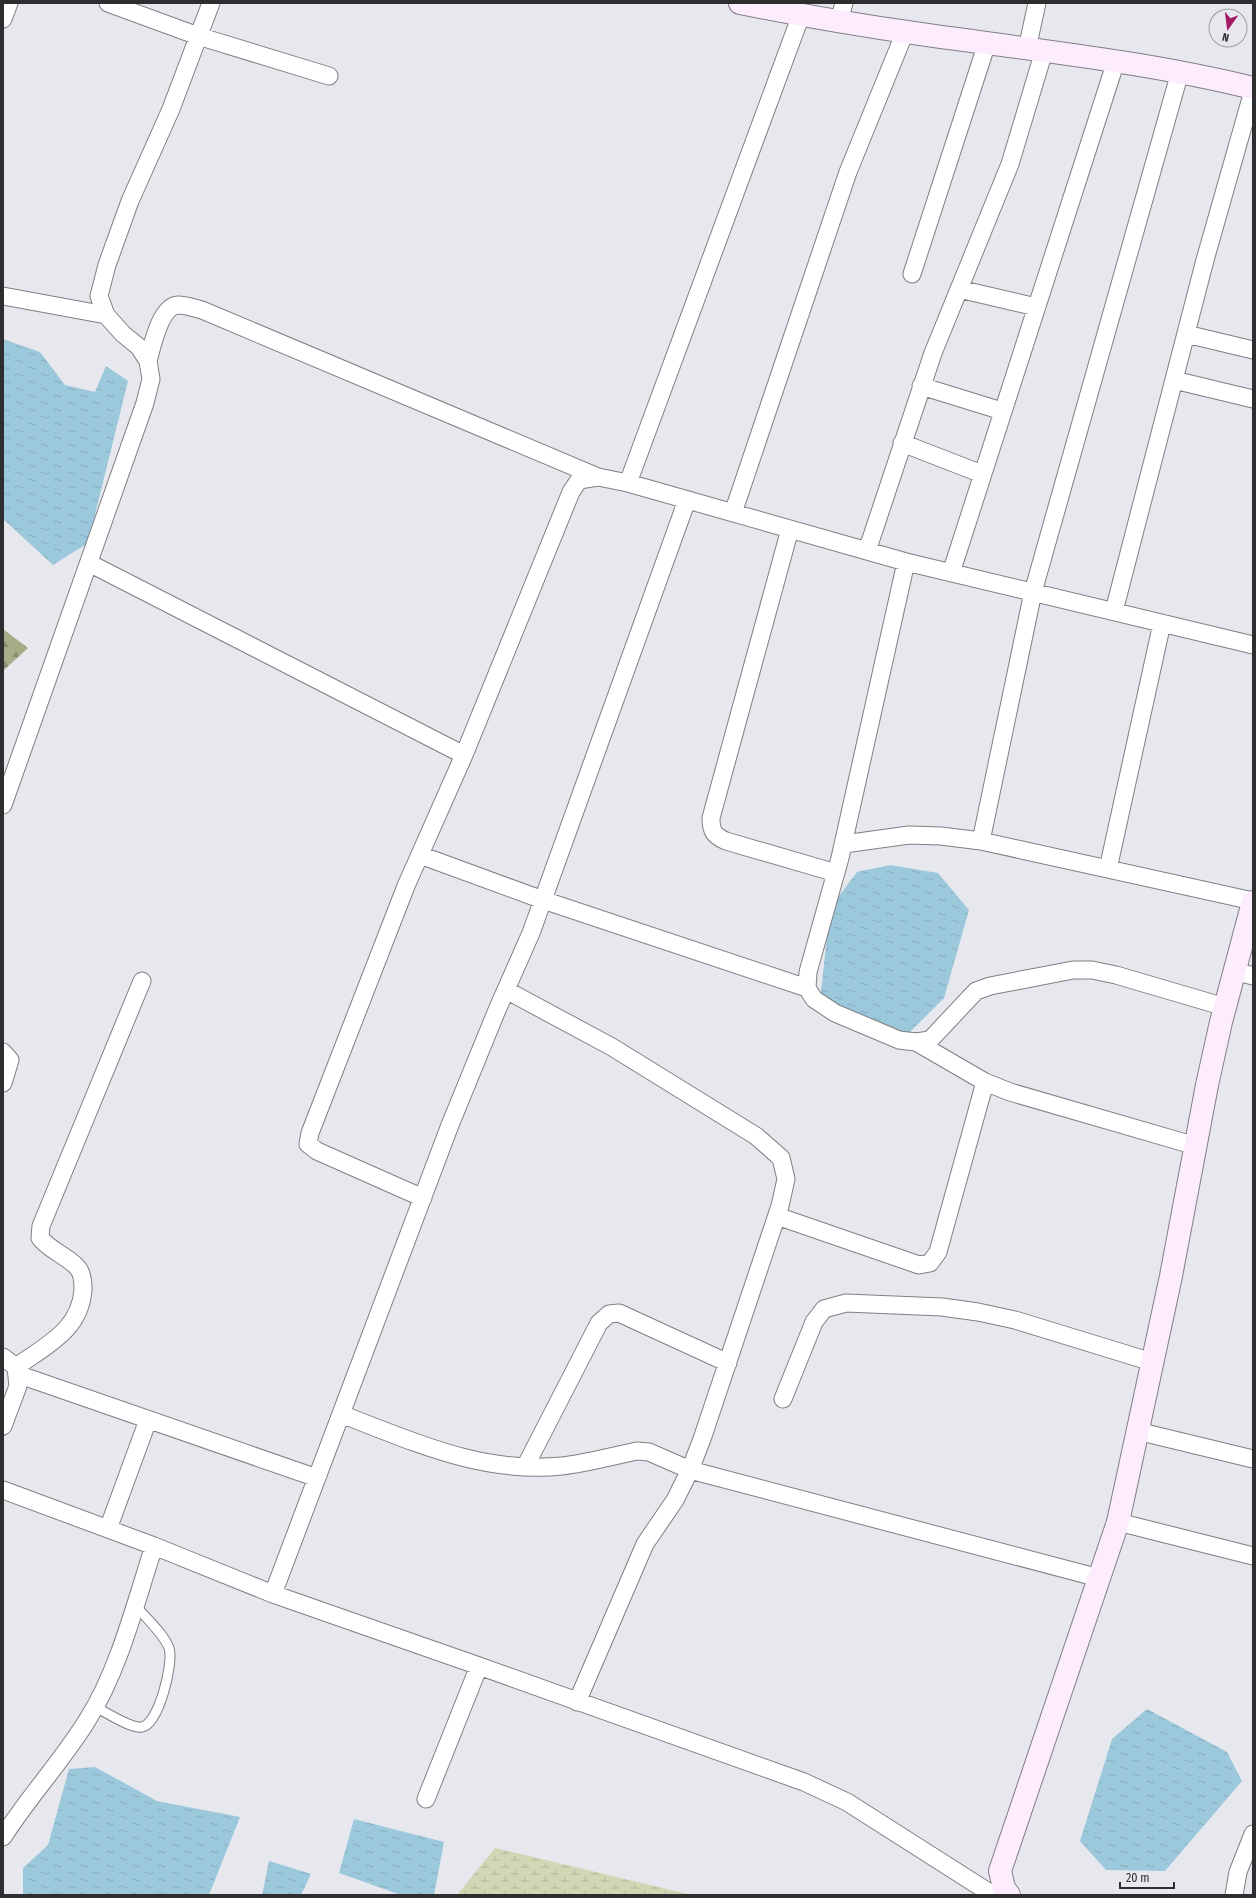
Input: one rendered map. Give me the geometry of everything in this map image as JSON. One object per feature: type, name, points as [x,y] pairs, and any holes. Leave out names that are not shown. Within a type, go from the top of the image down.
[{"type":"street","points":[[3,19],[9,3]]},
{"type":"street","points":[[108,3],[198,36],[328,76]]},
{"type":"street","points":[[3,805],[146,403],[152,379],[148,361],[139,347],[123,334],[106,315],[99,296],[107,265],[130,201],[171,109],[211,3]]},
{"type":"street","points":[[740,3],[802,15],[841,12],[904,32],[987,43],[1033,42],[1116,61],[1180,72],[1253,88]]},
{"type":"street","points":[[867,551],[921,386],[1010,164],[1033,42],[1037,3]]},
{"type":"street","points":[[628,483],[802,15]]},
{"type":"street","points":[[733,513],[848,172],[904,32]]},
{"type":"street","points":[[912,274],[987,43]]},
{"type":"street","points":[[951,573],[1116,61]]},
{"type":"street","points":[[981,841],[1033,592],[1180,72]]},
{"type":"street","points":[[1114,612],[1205,260],[1253,91]]},
{"type":"street","points":[[959,289],[1036,307]]},
{"type":"street","points":[[3,296],[106,315]]},
{"type":"street","points":[[148,361],[160,323],[168,310],[176,305],[190,307],[598,477],[628,483],[906,562],[1253,644]]},
{"type":"street","points":[[1186,334],[1253,350]]},
{"type":"street","points":[[1174,380],[1253,399]]},
{"type":"street","points":[[921,386],[1002,411]]},
{"type":"street","points":[[902,443],[982,474]]},
{"type":"street","points":[[423,1198],[317,1151],[308,1144],[310,1133],[366,988],[420,855],[464,755],[571,492],[579,480],[598,477]]},
{"type":"street","points":[[273,1594],[450,1125],[531,933],[687,500]]},
{"type":"street","points":[[790,529],[711,818],[711,828],[716,837],[726,841],[836,873]]},
{"type":"street","points":[[906,562],[844,844],[808,972],[807,988],[814,999],[835,1013],[899,1040],[916,1042],[930,1040],[976,991],[990,986],[1073,970],[1092,970],[1116,975],[1225,1007]]},
{"type":"street","points":[[89,563],[464,755]]},
{"type":"street","points":[[1108,869],[1162,623]]},
{"type":"street","points":[[844,844],[909,835],[941,836],[981,841],[1253,901],[1244,973],[1225,1007],[1207,1085],[1171,1276],[1118,1522],[1000,1871],[1004,1888],[1009,1895]]},
{"type":"street","points":[[420,855],[543,900],[807,988]]},
{"type":"street","points":[[12,1366],[67,1330],[81,1302],[83,1284],[77,1266],[48,1247],[40,1238],[41,1226],[142,981]]},
{"type":"street","points":[[506,990],[612,1047],[756,1136],[781,1158],[786,1179],[777,1216],[728,1363],[690,1470],[675,1500],[645,1544],[577,1702]]},
{"type":"street","points":[[916,1042],[985,1082],[1046,1103],[1196,1146]]},
{"type":"street","points":[[3,1052],[10,1060],[3,1083]]},
{"type":"street","points":[[777,1216],[919,1265],[930,1263],[938,1252],[985,1082]]},
{"type":"street","points":[[783,1399],[814,1322],[824,1309],[846,1302],[942,1307],[978,1312],[1015,1320],[1152,1362]]},
{"type":"street","points":[[525,1467],[599,1323],[609,1314],[619,1313],[728,1363]]},
{"type":"street","points":[[12,1366],[148,1420],[317,1478]]},
{"type":"street","points":[[3,1426],[18,1386],[12,1366]]},
{"type":"street","points":[[341,1414],[465,1459],[487,1464],[525,1467],[562,1466],[637,1451],[649,1452],[690,1470],[1099,1578]]},
{"type":"street","points":[[108,1529],[148,1420]]},
{"type":"street","points":[[1138,1431],[1253,1459]]},
{"type":"street","points":[[3,1490],[154,1546],[273,1594],[804,1782],[847,1802],[987,1893]]},
{"type":"street","points":[[1118,1522],[1253,1556]]},
{"type":"street","points":[[3,1837],[88,1720],[95,1707],[109,1678],[154,1546]]},
{"type":"street","points":[[426,1799],[479,1666]]},
{"type":"street","points":[[1234,1895],[1238,1872],[1253,1834]]},
{"type":"lane","points":[[95,1707],[130,1725],[142,1727],[150,1724],[156,1716],[171,1657],[168,1646],[135,1605]]},
{"type":"green space","points":[[3,629],[28,648],[3,671]]},
{"type":"green space","points":[[495,1848],[692,1895],[457,1895]]},
{"type":"water","points":[[3,339],[40,352],[65,385],[95,392],[106,366],[128,381],[88,543],[53,565],[3,519]]},
{"type":"water","points":[[890,865],[938,873],[969,910],[944,998],[906,1036],[820,1001],[830,908],[857,872]]},
{"type":"water","points":[[1147,1709],[1227,1752],[1242,1781],[1165,1871],[1106,1870],[1080,1841],[1112,1739]]},
{"type":"water","points":[[95,1767],[157,1801],[240,1817],[209,1895],[23,1895],[23,1868],[48,1845],[69,1769]]},
{"type":"water","points":[[354,1819],[444,1842],[434,1895],[401,1895],[339,1873]]},
{"type":"water","points":[[269,1861],[311,1874],[301,1895],[262,1895]]}]
